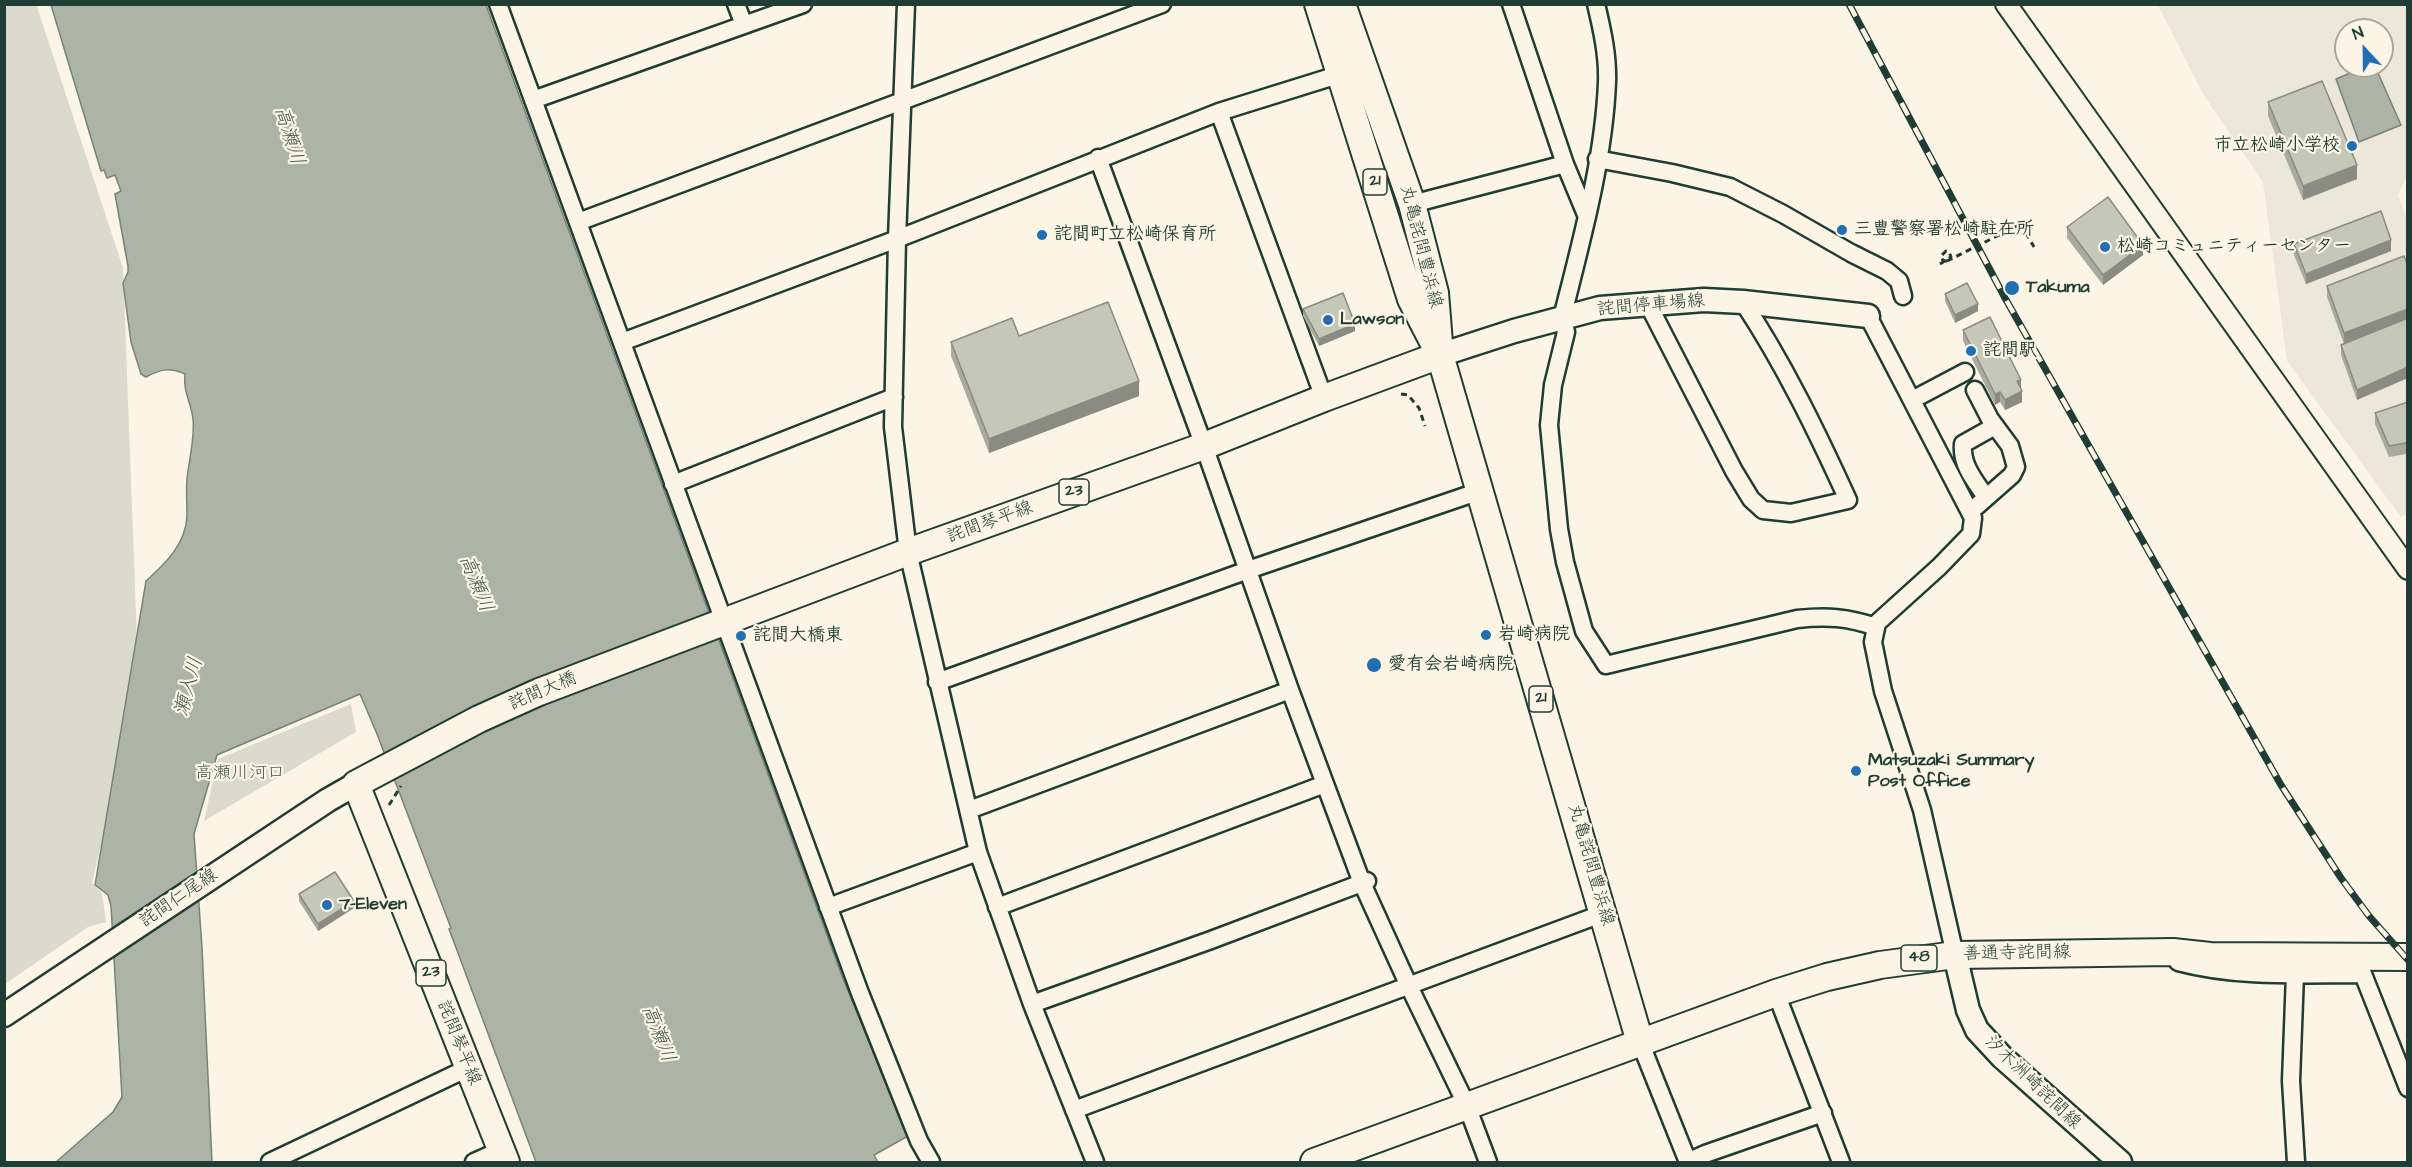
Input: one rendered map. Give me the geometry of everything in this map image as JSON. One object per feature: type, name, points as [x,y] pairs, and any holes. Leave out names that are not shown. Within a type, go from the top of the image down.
[{"type":"main road","name":"丸亀詫間豊浜線","points":[[1318,4],[1411,299],[1440,355]]},
{"type":"main road","name":"丸亀詫間豊浜線","points":[[1342,4],[1412,204],[1434,293],[1440,355],[1640,1042]]},
{"type":"main road","name":"詫間停車場線","points":[[1440,355],[1514,331],[1600,308],[1704,300],[1868,316]]},
{"type":"main road","name":"詫間琴平線","points":[[717,625],[908,552],[1204,446],[1440,355]]},
{"type":"main road","name":"詫間大橋","points":[[356,784],[479,720],[539,692],[717,625]]},
{"type":"main road","name":"詫間琴平線","points":[[356,784],[504,1156]]},
{"type":"main road","name":"詫間仁尾線","points":[[4,1015],[356,784]]},
{"type":"main road","name":"善通寺詫間線","points":[[1640,1042],[1776,993],[1880,965],[1955,955],[2173,952],[2210,956],[2408,957]]},
{"type":"main road","name":"汐木洲崎詫間線","points":[[1955,955],[1968,1010],[1977,1030],[2011,1065],[2120,1162]]},
{"type":"main road","points":[[1314,1162],[1640,1042]]},
{"type":"street","points":[[498,4],[674,484],[717,625],[919,1141],[931,1162]]},
{"type":"street","points":[[736,4],[744,25]]},
{"type":"street","points":[[533,100],[803,4]]},
{"type":"street","points":[[906,4],[893,427],[908,552],[978,852],[1032,1004],[1095,1162]]},
{"type":"street","points":[[578,222],[1162,4]]},
{"type":"street","points":[[1511,4],[1565,164],[1587,217]]},
{"type":"street","points":[[1596,4],[1603,33],[1607,81],[1598,159],[1587,217],[1562,318],[1566,332],[1553,385],[1549,425],[1559,529],[1565,562],[1584,631],[1606,665],[1797,619],[1824,616],[1850,618],[1876,627]]},
{"type":"street","points":[[2006,4],[2408,569]]},
{"type":"street","points":[[622,342],[897,239],[1219,112],[1341,74]]},
{"type":"street","points":[[1219,112],[1324,398]]},
{"type":"street","points":[[1098,158],[1325,784],[1364,882],[1408,984],[1467,1106],[1488,1162]]},
{"type":"street","points":[[1598,159],[1730,187],[1783,214],[1851,254],[1887,271],[1899,280],[1903,296]]},
{"type":"street","points":[[1412,204],[1565,164]]},
{"type":"street","points":[[1648,304],[1734,471],[1751,499],[1763,510],[1791,513],[1848,500],[1825,449],[1759,326],[1743,302]]},
{"type":"street","points":[[1868,316],[1973,518],[1971,534],[1939,567],[1877,623],[1873,642],[1883,691],[1922,810],[1955,955]]},
{"type":"street","points":[[1912,400],[1965,372]]},
{"type":"street","points":[[1970,512],[2012,475],[2016,467],[2010,446],[1989,419],[1975,390]]},
{"type":"street","points":[[674,484],[894,397]]},
{"type":"street","points":[[1986,497],[1968,470],[1962,455],[1963,444],[1995,426]]},
{"type":"street","points":[[937,682],[1248,570],[1480,491]]},
{"type":"street","points":[[969,810],[1290,690]]},
{"type":"street","points":[[997,907],[1325,784]]},
{"type":"street","points":[[828,907],[978,852]]},
{"type":"street","points":[[1032,1004],[1212,940],[1364,882]]},
{"type":"street","points":[[1074,1110],[1604,913]]},
{"type":"street","points":[[2142,953],[2202,969],[2251,974],[2363,974],[2408,1088]]},
{"type":"street","points":[[2295,974],[2291,1081],[2296,1162]]},
{"type":"street","points":[[1776,993],[1841,1162]]},
{"type":"street","points":[[1640,1042],[1688,1162],[1823,1113]]},
{"type":"street","points":[[270,1162],[468,1068]]},
{"type":"street","points":[[474,1162],[504,1156]]},
{"type":"path","points":[[1940,264],[1949,260],[1951,257],[1949,252],[1943,253],[1941,258],[1944,261],[1947,261],[2021,224],[2034,247]]},
{"type":"shaded area","points":[[2158,5],[2407,5],[2408,174],[2398,195],[2408,221],[2407,514],[2401,517],[2287,361],[2263,182],[2203,94]]},
{"type":"green space","points":[[36,4],[123,268],[137,641],[118,771],[92,883],[102,893],[106,922],[88,927],[5,984],[4,5]]},
{"type":"green space","name":"高瀬川河口","points":[[351,704],[356,732],[204,821],[218,759]]},
{"type":"water","points":[[51,5],[486,5],[842,976],[908,1136],[874,1155],[878,1162],[536,1162],[449,929],[451,928],[360,694],[217,755],[194,834],[212,1162],[56,1162],[113,1112],[122,1097],[111,906],[108,895],[95,885],[146,581],[173,553],[186,526],[187,479],[193,426],[185,387],[185,374],[170,370],[146,377],[141,374],[131,342],[123,283],[128,266],[115,194],[121,191],[115,175],[107,178],[104,170],[101,171]]},
{"type":"water","points":[[2380,78],[2401,125],[2359,142],[2336,79]]},
{"type":"building","points":[[2322,81],[2357,165],[2303,186],[2268,102]]},
{"type":"building","name":"松崎コミュニティーセンター","points":[[2108,197],[2143,245],[2103,275],[2067,227]]},
{"type":"building","points":[[2381,211],[2391,240],[2306,274],[2294,244]]},
{"type":"building","points":[[2404,256],[2408,266],[2408,309],[2344,333],[2327,286]]},
{"type":"building","points":[[1967,283],[1978,304],[1955,315],[1945,294]]},
{"type":"building","name":"Lawson","points":[[1343,293],[1355,324],[1319,339],[1303,309]]},
{"type":"building","points":[[1108,302],[1139,381],[989,439],[951,342],[1012,318],[1019,336]]},
{"type":"building","points":[[1990,317],[2021,380],[2017,381],[2022,391],[2005,400],[2000,392],[1995,394],[1963,330]]},
{"type":"building","points":[[2408,318],[2408,367],[2357,390],[2341,345]]},
{"type":"building","points":[[2408,402],[2408,447],[2406,443],[2389,446],[2375,413]]},
{"type":"building","name":"7-Eleven","points":[[335,872],[354,901],[318,924],[299,894]]},
{"type":"railway","points":[[1849,4],[2005,298],[2281,785],[2341,878],[2369,916],[2408,960]]},
{"type":"place","name":"市立松崎小学校","points":[[2352,146]]},
{"type":"place","name":"三豊警察署松崎駐在所","points":[[1842,230]]},
{"type":"place","name":"詫間町立松崎保育所","points":[[1042,235]]},
{"type":"place","name":"松崎コミュニティーセンター","points":[[2105,247]]},
{"type":"place","name":"Takuma","points":[[2012,288]]},
{"type":"place","name":"Lawson","points":[[1328,320]]},
{"type":"place","name":"詫間駅","points":[[1971,351]]},
{"type":"place","name":"岩崎病院","points":[[1486,635]]},
{"type":"place","name":"詫間大橋東","points":[[741,636]]},
{"type":"place","name":"愛有会岩崎病院","points":[[1374,665]]},
{"type":"place","name":"Matsuzaki Summary Post Office","points":[[1856,771]]},
{"type":"place","name":"7-Eleven","points":[[327,905]]},
{"type":"water label","name":"高瀬川","points":[[288,136]]},
{"type":"water label","name":"高瀬川","points":[[475,584]]},
{"type":"water label","name":"瀬入川","points":[[190,687]]},
{"type":"water label","name":"高瀬川","points":[[657,1034]]}]
